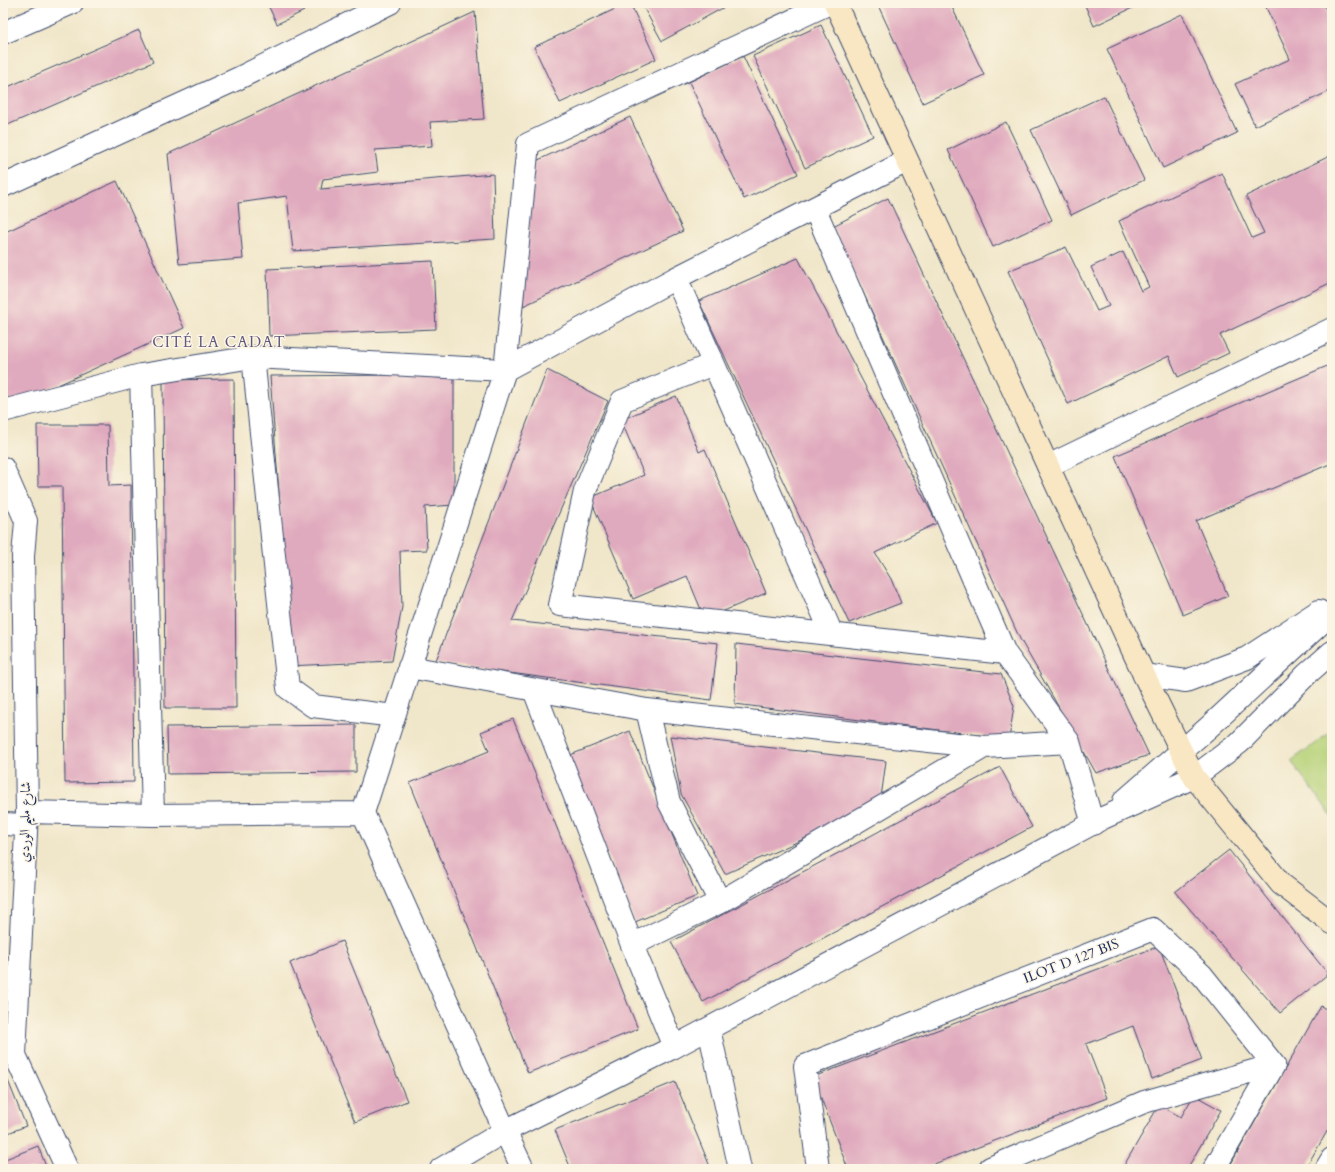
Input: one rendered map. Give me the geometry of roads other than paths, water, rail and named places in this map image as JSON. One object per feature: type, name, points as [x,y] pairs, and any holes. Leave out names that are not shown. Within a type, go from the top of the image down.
[{"type":"main road","points":[[835,3],[1144,675],[1194,777],[1281,884],[1332,923]]},
{"type":"street","points":[[3,33],[72,3]]},
{"type":"street","points":[[523,1169],[363,813],[505,370],[528,144],[830,3]]},
{"type":"street","points":[[3,186],[237,79],[377,6]]},
{"type":"street","points":[[3,411],[140,375],[253,357],[505,370],[676,278],[815,209],[907,161]]},
{"type":"street","points":[[815,209],[1005,653],[1069,742],[1098,821]]},
{"type":"street","points":[[676,278],[832,634]]},
{"type":"street","points":[[1048,466],[1332,329]]},
{"type":"street","points":[[253,357],[288,688],[313,706],[394,716]]},
{"type":"street","points":[[713,364],[622,401],[585,491],[560,605],[1005,653]]},
{"type":"street","points":[[140,375],[153,815]]},
{"type":"street","name":"شارع مليم الوردي","points":[[3,468],[26,521],[23,556],[27,819],[15,1055],[67,1169]]},
{"type":"street","points":[[1144,675],[1186,681],[1247,658],[1332,602]]},
{"type":"street","points":[[1098,821],[1182,752],[1332,613]]},
{"type":"street","points":[[441,1169],[505,1131],[709,1029],[1098,821],[1194,777],[1239,743],[1307,674],[1332,652]]},
{"type":"street","points":[[409,667],[647,710],[984,747],[1069,742]]},
{"type":"street","points":[[534,690],[632,945],[674,1047]]},
{"type":"street","points":[[647,710],[669,802],[720,902]]},
{"type":"street","points":[[632,945],[720,902],[984,747]]},
{"type":"street","points":[[3,824],[27,819],[153,815],[363,813]]},
{"type":"street","name":"ILOT D 127 BIS","points":[[818,1169],[805,1066],[1153,929],[1202,975],[1274,1065]]},
{"type":"street","points":[[709,1029],[740,1169]]},
{"type":"street","points":[[989,1169],[1144,1102],[1274,1065]]},
{"type":"street","points":[[1214,1169],[1274,1065]]},
{"type":"street","points":[[1326,1169],[1332,1159]]},
{"type":"district","name":"CITÉ LA CADAT","points":[[219,342]]}]
